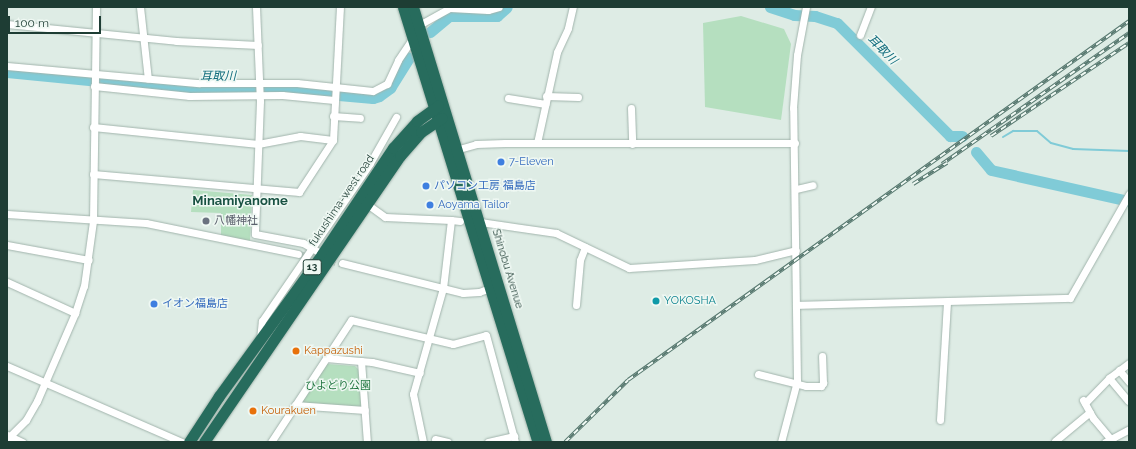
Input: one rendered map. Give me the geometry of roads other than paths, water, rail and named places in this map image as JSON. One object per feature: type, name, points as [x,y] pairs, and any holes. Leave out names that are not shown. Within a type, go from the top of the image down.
[{"type":"highway","name":"Shinobu Avenue","points":[[403,7],[433,108],[495,287],[546,442]]},
{"type":"highway","name":"Shinobu Avenue","points":[[413,7],[459,149],[480,222],[495,287],[538,442]]},
{"type":"highway","name":"fukushima-west road","points":[[190,442],[260,339],[322,254],[374,167],[417,121],[433,108],[444,103]]},
{"type":"highway","name":"fukushima-west road","points":[[204,442],[400,156],[420,132],[437,120],[448,115]]},
{"type":"street","points":[[22,442],[8,437],[26,420],[44,383],[75,313],[89,260],[93,221],[93,127],[96,7]]},
{"type":"street","points":[[140,7],[148,79]]},
{"type":"street","points":[[256,7],[260,95],[255,234],[311,247],[322,254]]},
{"type":"street","points":[[93,174],[256,190],[299,192],[333,140],[334,94],[340,7]]},
{"type":"street","points":[[419,25],[450,8],[488,10],[499,7]]},
{"type":"street","points":[[537,143],[557,52],[568,28],[573,7]]},
{"type":"street","points":[[782,442],[796,383],[796,190],[793,108],[797,55],[806,7]]},
{"type":"street","points":[[860,35],[871,7]]},
{"type":"street","points":[[7,24],[96,31],[176,41],[258,45]]},
{"type":"street","points":[[7,66],[189,96],[334,94],[373,91],[384,88],[412,39]]},
{"type":"street","points":[[94,80],[148,79],[221,84],[260,83],[334,94]]},
{"type":"street","points":[[508,98],[546,100],[578,96]]},
{"type":"street","points":[[631,108],[632,144]]},
{"type":"street","points":[[333,116],[360,118]]},
{"type":"street","points":[[260,339],[262,321],[311,247],[374,167],[396,117]]},
{"type":"street","points":[[93,127],[258,144],[300,136],[333,140]]},
{"type":"street","points":[[459,149],[476,144],[795,143]]},
{"type":"street","points":[[796,190],[813,185]]},
{"type":"street","points":[[796,305],[1070,298],[1120,206],[1129,194]]},
{"type":"street","points":[[367,204],[385,217],[460,221]]},
{"type":"street","points":[[7,214],[93,221],[146,223],[298,254]]},
{"type":"street","points":[[423,442],[413,402],[443,288],[451,220]]},
{"type":"street","points":[[480,222],[556,233],[614,263],[636,269],[755,260],[796,250]]},
{"type":"street","points":[[7,245],[89,260]]},
{"type":"street","points":[[576,305],[580,260],[585,247]]},
{"type":"street","points":[[342,263],[468,293],[495,287]]},
{"type":"street","points":[[7,282],[75,313]]},
{"type":"street","points":[[940,420],[947,302]]},
{"type":"street","points":[[271,442],[351,320],[453,344],[486,335],[514,439],[488,442]]},
{"type":"street","points":[[758,374],[806,386],[820,386],[823,383],[822,356]]},
{"type":"street","points":[[326,358],[360,361],[420,373]]},
{"type":"street","points":[[360,361],[367,442]]},
{"type":"street","points":[[1129,363],[1109,378],[1084,401],[1109,441],[1129,429]]},
{"type":"street","points":[[7,366],[182,442]]},
{"type":"street","points":[[1119,370],[1129,382]]},
{"type":"street","points":[[1109,378],[1128,401]]},
{"type":"street","points":[[295,405],[365,410]]},
{"type":"street","points":[[1055,441],[1090,412]]},
{"type":"street","points":[[435,439],[448,442]]},
{"type":"waterway","name":"耳取川","points":[[430,32],[449,16],[497,16],[507,7]]},
{"type":"waterway","name":"耳取川","points":[[770,7],[794,15],[815,16],[837,23],[950,136],[962,136]]},
{"type":"waterway","name":"耳取川","points":[[7,72],[201,91],[282,90],[373,98],[379,96],[390,88],[409,58]]},
{"type":"waterway","points":[[1003,137],[1013,131],[1037,131],[1051,143],[1073,149],[1129,151]]},
{"type":"waterway","name":"耳取川","points":[[976,152],[991,170],[1129,201]]},
{"type":"tunnel","points":[[298,254],[342,263]]},
{"type":"railway","points":[[565,442],[628,380],[1129,21]]},
{"type":"railway","points":[[942,164],[1129,33]]},
{"type":"railway","points":[[991,136],[1129,43]]},
{"type":"railway","points":[[913,184],[947,163]]},
{"type":"place","name":"7-Eleven","points":[[501,162]]},
{"type":"place","name":"パソコン工房 福島店","points":[[426,186]]},
{"type":"place","name":"Aoyama Tailor","points":[[430,205]]},
{"type":"place","name":"八幡神社","points":[[206,221]]},
{"type":"place","name":"YOKOSHA","points":[[656,301]]},
{"type":"place","name":"イオン福島店","points":[[154,304]]},
{"type":"place","name":"Kappazushi","points":[[296,351]]},
{"type":"place","name":"Kourakuen","points":[[253,411]]},
{"type":"district","name":"Minamiyanome","points":[[240,201]]},
{"type":"park label","name":"ひよどり公園","points":[[338,386]]}]
